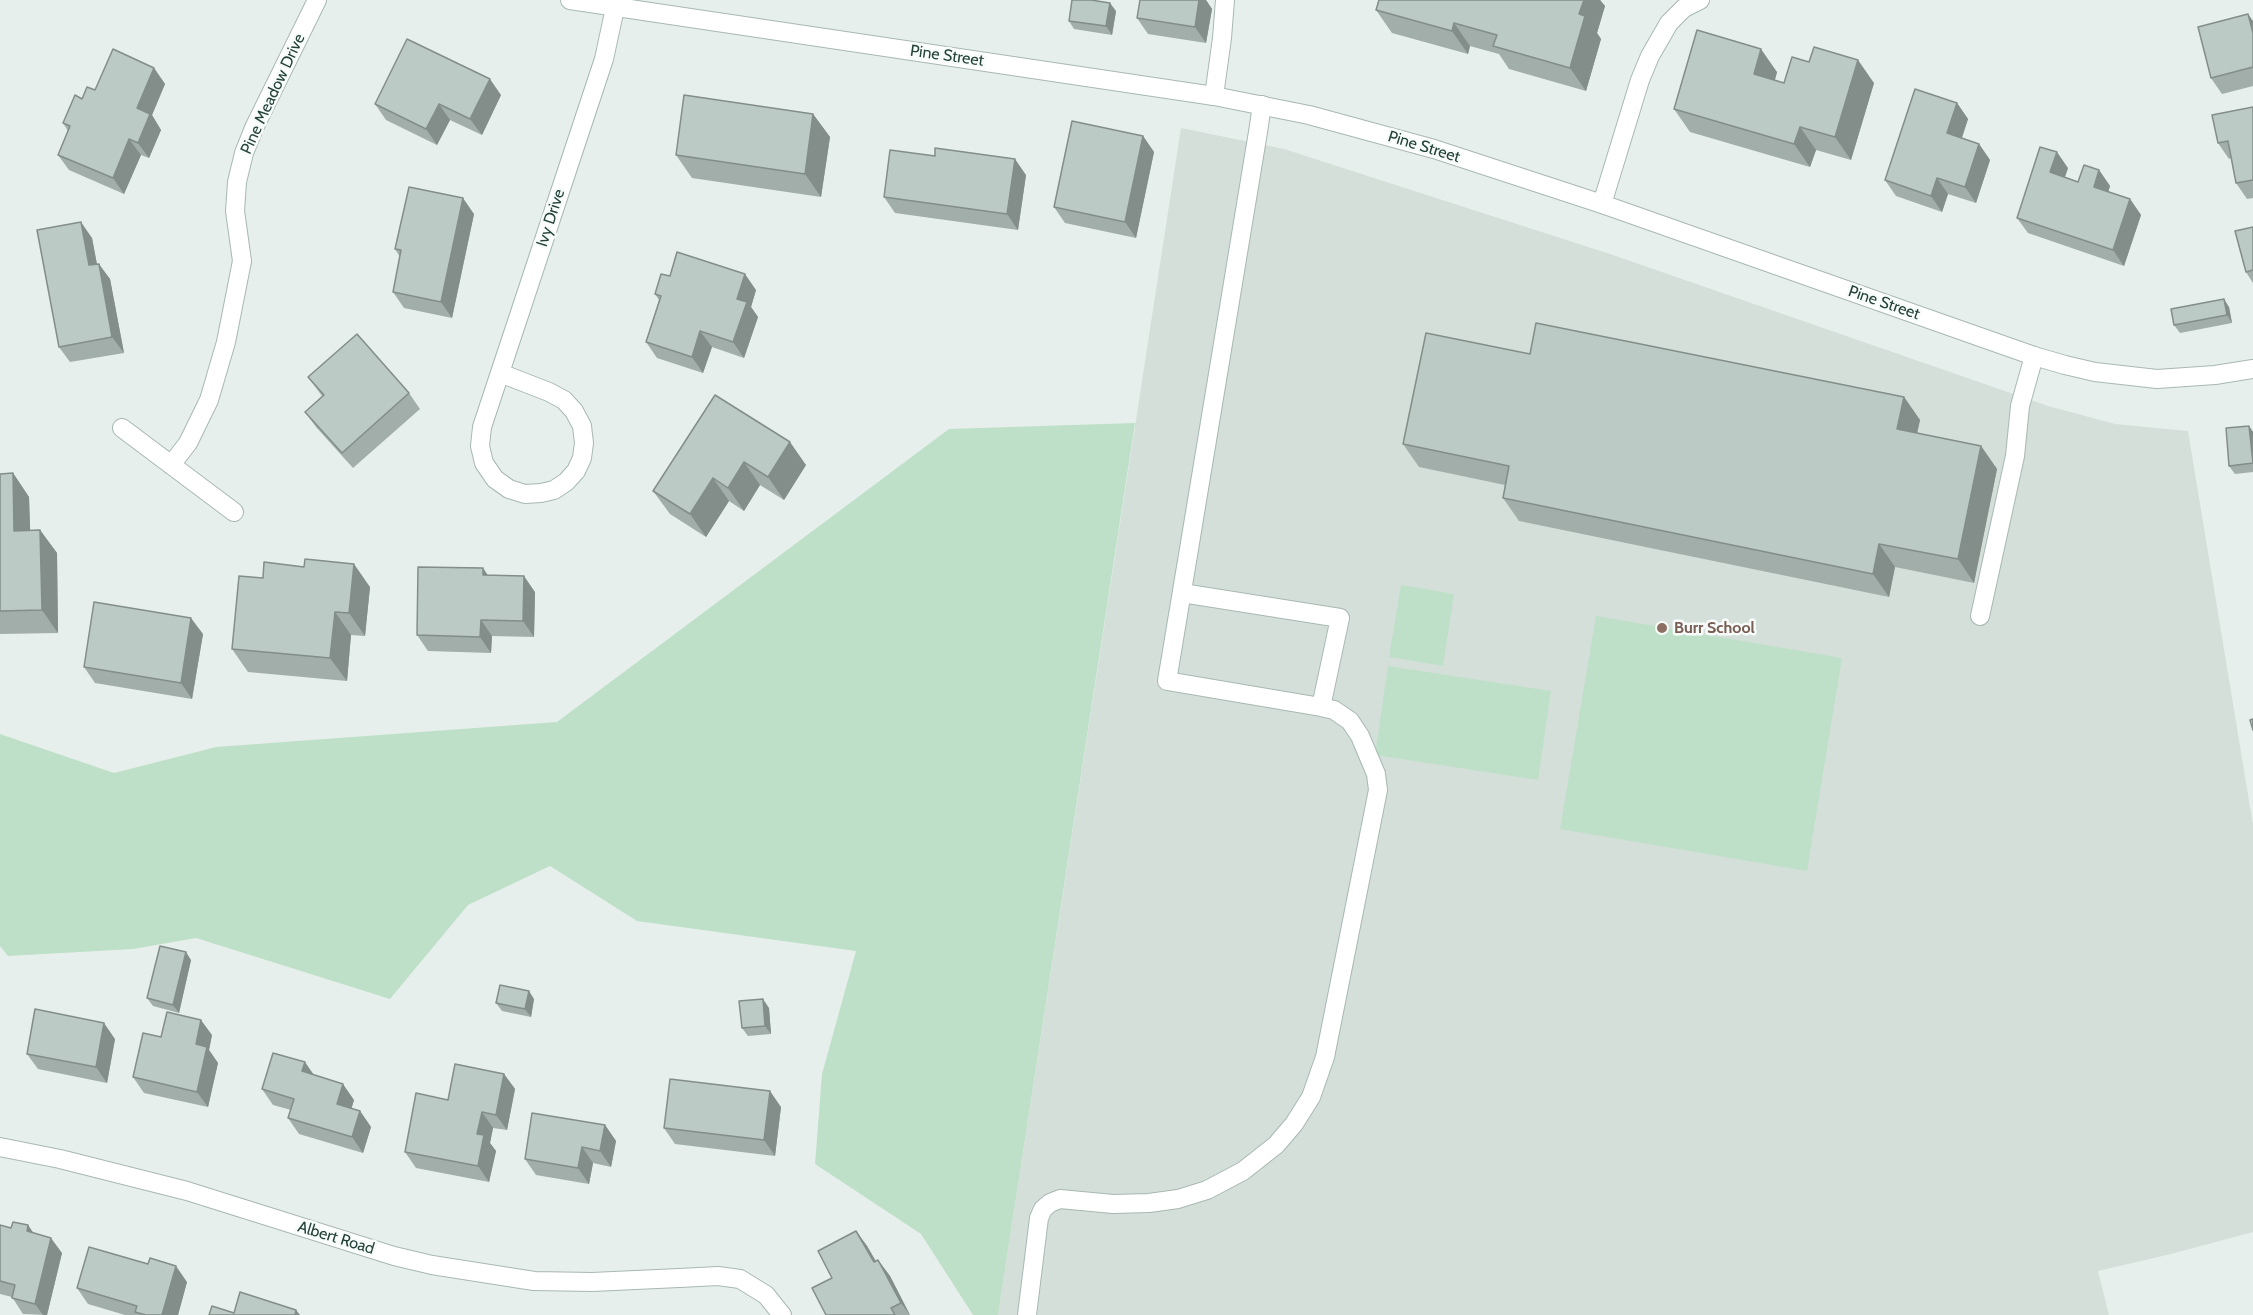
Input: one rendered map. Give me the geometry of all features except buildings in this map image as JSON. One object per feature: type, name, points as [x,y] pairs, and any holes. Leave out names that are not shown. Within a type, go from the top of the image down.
[{"type":"street","name":"Pine Meadow Drive","points":[[171,465],[188,443],[209,400],[226,342],[242,261],[235,211],[237,182],[244,153],[316,0]]},
{"type":"street","name":"Pine Street","points":[[570,0],[1262,105],[1394,138],[1602,204],[2034,356],[2095,372],[2157,379],[2216,375],[2253,369]]},
{"type":"street","points":[[1214,96],[1225,0]]},
{"type":"street","points":[[1602,204],[1640,80],[1669,23],[1687,3]]},
{"type":"street","name":"Ivy Drive","points":[[500,373],[564,400],[574,411],[582,426],[584,443],[582,458],[576,471],[554,490],[541,494],[525,494],[509,489],[495,479],[484,463],[480,446],[482,427],[604,59],[615,8]]},
{"type":"street","points":[[1028,1315],[1039,1218],[1043,1209],[1050,1203],[1060,1199],[1113,1204],[1149,1203],[1178,1199],[1207,1190],[1249,1167],[1276,1145],[1294,1124],[1311,1097],[1325,1057],[1378,790],[1376,774],[1360,736],[1350,721],[1334,710],[1167,681],[1262,105]]},
{"type":"street","points":[[1980,616],[2013,467],[2020,406],[2034,356]]},
{"type":"street","points":[[122,428],[234,512]]},
{"type":"street","points":[[1182,593],[1340,618],[1322,708]]},
{"type":"street","name":"Albert Road","points":[[0,1147],[60,1159],[187,1191],[394,1256],[441,1267],[502,1277],[562,1283],[718,1276],[740,1279],[766,1295],[782,1315]]},
{"type":"shaded area","name":"Burr School","points":[[1181,128],[1284,149],[1610,254],[2048,406],[2115,424],[2188,431],[2253,825],[2253,1232],[2098,1271],[2109,1315],[998,1315]]},
{"type":"green space","points":[[1135,423],[998,1315],[973,1315],[921,1234],[815,1164],[822,1074],[856,951],[637,921],[550,866],[468,905],[390,999],[196,938],[133,949],[8,956],[0,946],[0,734],[114,773],[216,747],[557,722],[949,429]]},
{"type":"green space","points":[[1401,585],[1454,594],[1443,666],[1389,657]]},
{"type":"green space","points":[[1596,616],[1842,658],[1807,871],[1560,829]]},
{"type":"green space","points":[[1388,666],[1551,691],[1538,780],[1375,755]]},
{"type":"place","name":"Burr School","points":[[1662,628]]}]
